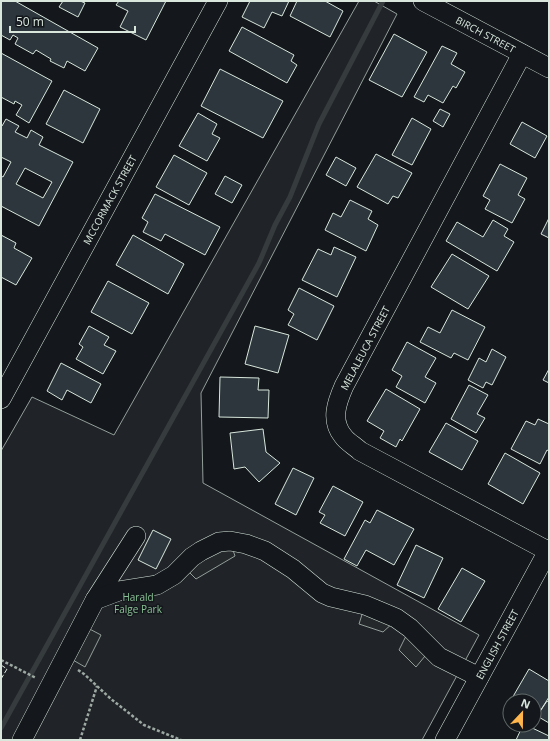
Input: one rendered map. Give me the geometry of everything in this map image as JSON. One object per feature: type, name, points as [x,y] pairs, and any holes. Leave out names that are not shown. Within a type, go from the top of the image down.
[{"type":"street","name":"MCCORMACK STREET","points":[[1,399],[218,1]]},
{"type":"street","name":"BIRCH STREET","points":[[422,1],[549,68]]},
{"type":"street","name":"MELALEUCA STREET","points":[[522,54],[344,386],[337,402],[335,421],[343,437],[360,450],[548,550]]},
{"type":"street","points":[[22,740],[95,600],[136,536]]},
{"type":"street","points":[[95,600],[119,591],[157,585],[174,575],[192,557],[219,542],[230,541],[246,544],[265,551],[293,569],[322,593],[365,605],[396,618],[410,628],[439,657],[479,677]]},
{"type":"street","name":"ENGLISH STREET","points":[[445,740],[548,550]]},
{"type":"path","points":[[1,660],[39,680]]},
{"type":"path","points":[[64,661],[84,674],[110,699],[144,725],[181,740]]},
{"type":"path","points":[[80,740],[97,686]]},
{"type":"green space","name":"Harald Falge Park","points":[[359,1],[374,1],[397,14],[201,393],[203,483],[479,635],[422,740],[1,740],[1,451],[32,397],[114,435]]},
{"type":"shaded area","points":[[230,541],[235,556],[196,579],[183,566]]},
{"type":"shaded area","points":[[365,605],[396,618],[410,628],[430,650],[416,667],[399,650],[407,634],[394,622],[383,632],[359,624]]},
{"type":"shaded area","points":[[82,625],[101,635],[85,667],[66,656]]},
{"type":"building","points":[[1,1],[15,1],[98,48],[85,71],[67,61],[64,68],[50,61],[51,59],[36,50],[33,54],[15,44],[18,38],[13,35],[10,40],[1,35]]},
{"type":"building","points":[[63,1],[80,1],[85,3],[78,17],[59,7]]},
{"type":"building","points":[[119,1],[166,1],[146,40],[120,27],[128,11],[116,5]]},
{"type":"building","points":[[250,1],[289,1],[282,16],[272,12],[264,28],[242,17]]},
{"type":"building","points":[[297,1],[325,1],[343,11],[330,37],[290,16]]},
{"type":"building","points":[[242,27],[294,55],[291,61],[297,65],[287,83],[229,51]]},
{"type":"building","points":[[394,34],[427,52],[402,97],[369,80]]},
{"type":"building","points":[[442,46],[457,53],[451,64],[465,72],[456,88],[453,86],[443,103],[428,95],[424,102],[414,97]]},
{"type":"building","points":[[1,53],[52,81],[29,123],[16,115],[22,105],[15,101],[14,104],[1,97]]},
{"type":"building","points":[[220,69],[283,101],[263,138],[201,106]]},
{"type":"building","points":[[64,90],[100,109],[83,143],[46,124]]},
{"type":"building","points":[[440,109],[450,114],[443,127],[433,121]]},
{"type":"building","points":[[198,113],[217,124],[212,134],[220,138],[207,161],[179,146]]},
{"type":"building","points":[[412,118],[431,129],[412,165],[392,155]]},
{"type":"building","points":[[6,119],[19,126],[15,132],[27,138],[31,130],[43,137],[39,145],[73,162],[39,226],[1,206],[1,176],[3,177],[11,162],[1,157],[1,125],[2,126]],"holes":[[[25,168],[52,182],[43,198],[16,184]]]},
{"type":"building","points":[[522,122],[547,136],[535,158],[510,144]]},
{"type":"building","points":[[376,154],[412,173],[398,198],[393,196],[388,204],[357,187]]},
{"type":"building","points":[[174,155],[207,173],[189,205],[156,187]]},
{"type":"building","points":[[336,157],[356,168],[346,186],[326,175]]},
{"type":"building","points":[[500,164],[527,178],[518,195],[525,199],[512,223],[485,209],[490,200],[483,196]]},
{"type":"building","points":[[225,176],[242,185],[232,203],[215,194]]},
{"type":"building","points":[[155,194],[220,227],[205,255],[165,234],[161,241],[143,232],[148,222],[142,218]]},
{"type":"building","points":[[350,200],[372,211],[368,219],[378,225],[366,251],[325,230],[333,213],[341,217]]},
{"type":"building","points":[[549,218],[549,238],[541,234]]},
{"type":"building","points":[[493,220],[508,229],[504,236],[514,242],[497,271],[446,241],[457,222],[483,237]]},
{"type":"building","points":[[1,235],[16,243],[14,248],[32,258],[16,285],[1,277]]},
{"type":"building","points":[[133,235],[184,264],[168,294],[116,265]]},
{"type":"building","points":[[334,247],[356,257],[337,297],[302,280],[318,249],[331,255]]},
{"type":"building","points":[[452,254],[489,276],[468,309],[431,287]]},
{"type":"building","points":[[108,281],[149,303],[132,334],[91,312]]},
{"type":"building","points":[[299,288],[334,306],[317,340],[288,325],[294,314],[288,310]]},
{"type":"building","points":[[452,310],[485,327],[468,360],[454,353],[451,358],[420,342],[428,327],[440,333]]},
{"type":"building","points":[[89,326],[109,337],[104,345],[116,351],[103,374],[76,359],[83,347],[79,344]]},
{"type":"building","points":[[255,326],[289,335],[278,373],[245,364]]},
{"type":"building","points":[[407,342],[436,358],[425,377],[436,383],[425,403],[396,387],[402,376],[392,370]]},
{"type":"building","points":[[492,349],[506,357],[492,385],[486,382],[483,388],[468,380],[479,358],[486,362]]},
{"type":"building","points":[[61,363],[101,384],[91,403],[67,390],[62,400],[47,391]]},
{"type":"building","points":[[549,369],[549,383],[543,380]]},
{"type":"building","points":[[220,377],[259,378],[258,390],[269,390],[268,418],[219,417]]},
{"type":"building","points":[[469,385],[488,395],[477,414],[485,418],[476,433],[451,419]]},
{"type":"building","points":[[386,389],[420,409],[402,441],[400,439],[396,447],[380,438],[384,431],[367,421]]},
{"type":"building","points":[[538,419],[549,424],[549,451],[547,450],[540,464],[511,449],[526,421],[535,425]]},
{"type":"building","points":[[446,423],[478,441],[462,470],[429,452]]},
{"type":"building","points":[[263,429],[266,452],[280,463],[259,482],[245,467],[234,469],[230,433]]},
{"type":"building","points":[[505,453],[540,473],[523,504],[488,484]]},
{"type":"building","points":[[293,468],[314,478],[296,515],[275,504]]},
{"type":"building","points":[[333,486],[363,502],[345,536],[320,523],[325,515],[319,512]]},
{"type":"building","points":[[377,510],[414,529],[394,565],[366,550],[357,566],[344,559],[365,520],[370,523]]},
{"type":"building","points":[[153,530],[171,539],[156,569],[138,560]]},
{"type":"building","points":[[416,545],[443,558],[424,598],[397,585]]},
{"type":"building","points":[[462,568],[485,581],[461,622],[438,609]]},
{"type":"building","points":[[529,669],[549,681],[549,697],[542,708],[542,693],[515,693]]},
{"type":"building","points":[[547,701],[549,702],[549,723],[542,719],[542,708]]},
{"type":"building","points":[[519,733],[542,733],[549,736],[549,740],[516,740]]},
{"type":"waterway","points":[[1,728],[259,263],[275,225],[290,197],[319,124],[383,1]]},
{"type":"fence","points":[[1,665],[7,669],[1,679]]}]
